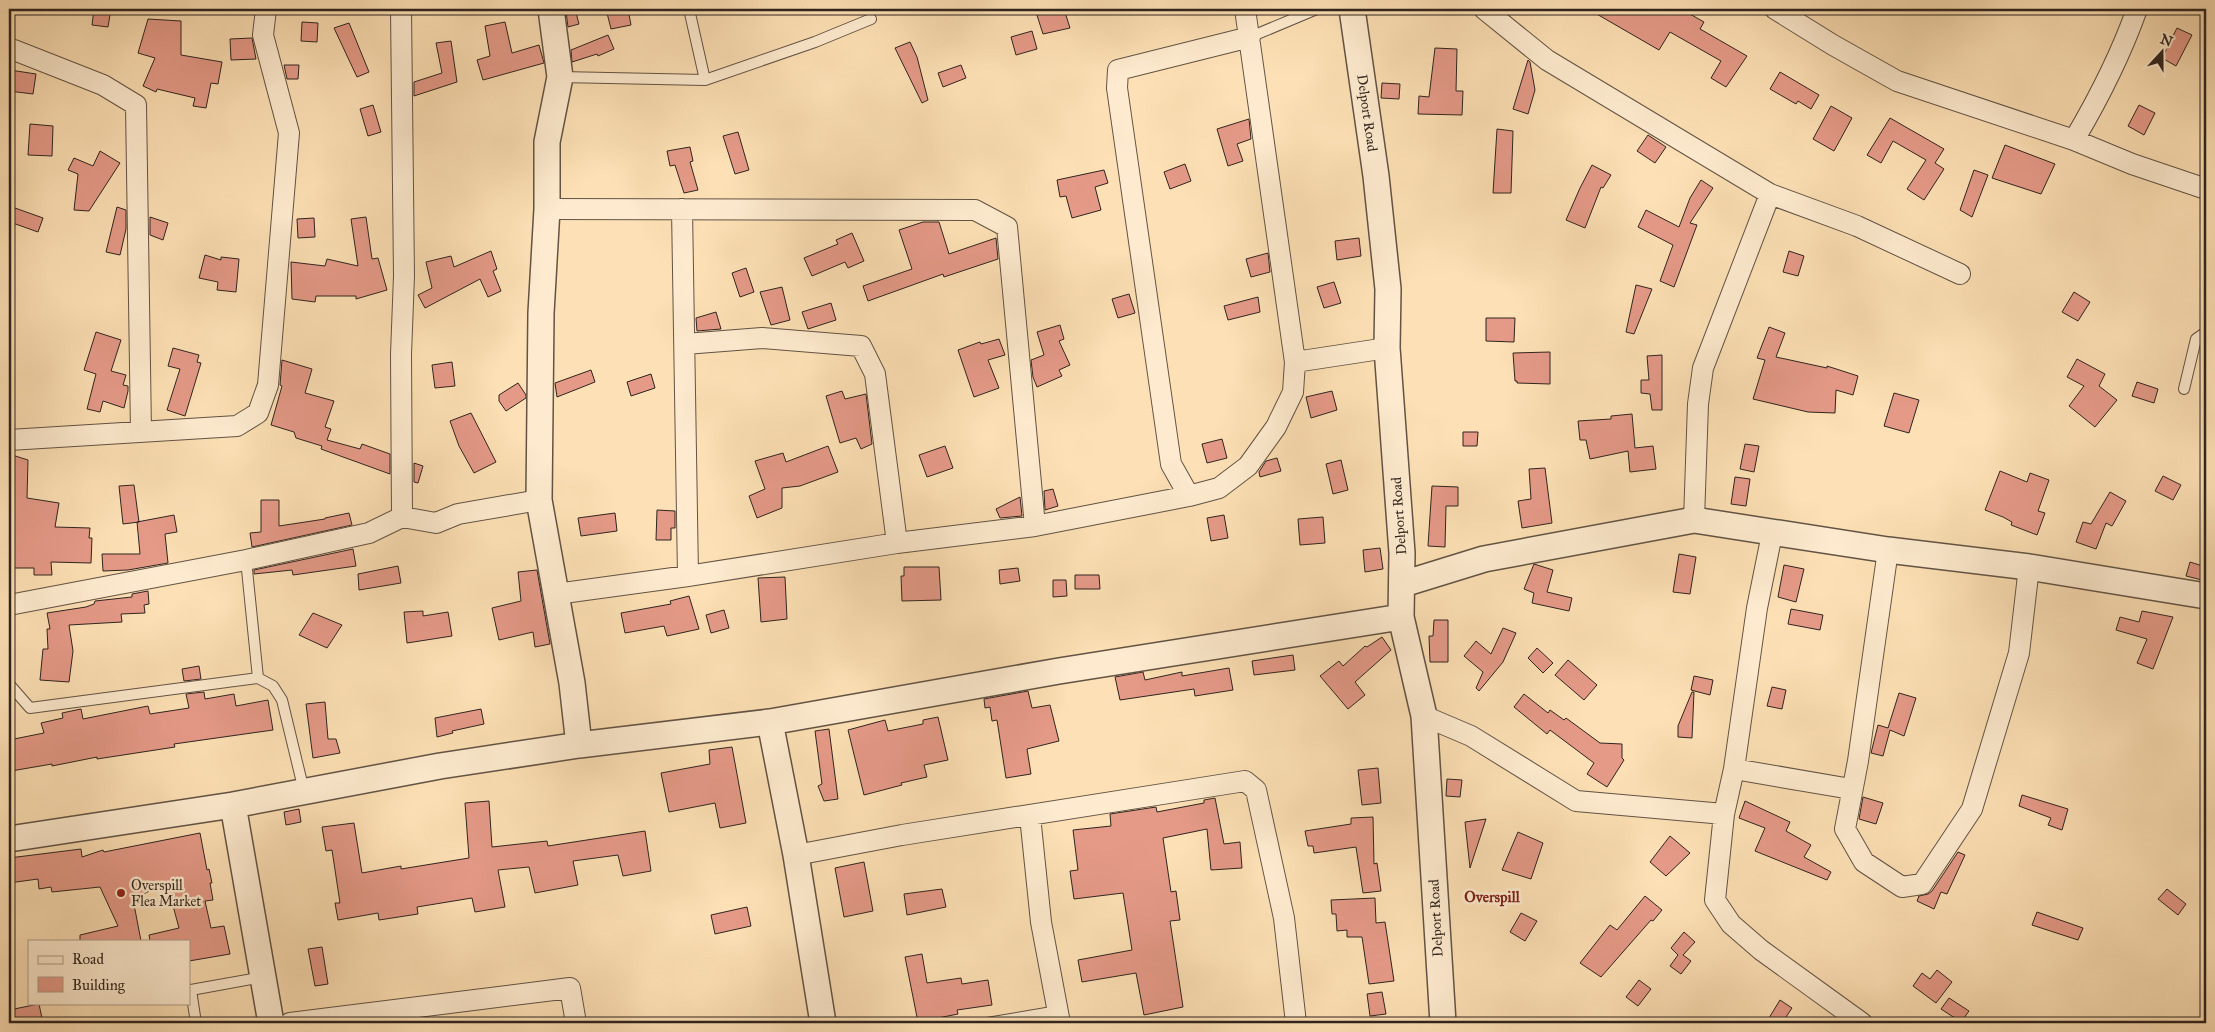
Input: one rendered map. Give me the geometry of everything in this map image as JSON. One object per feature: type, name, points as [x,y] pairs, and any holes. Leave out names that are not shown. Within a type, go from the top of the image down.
[{"type":"street","points":[[9,440],[237,426],[258,413],[268,385],[289,133],[263,35],[266,9]]},
{"type":"street","points":[[401,9],[404,276],[401,354],[402,517]]},
{"type":"street","points":[[551,9],[560,77],[547,142],[547,210],[541,314],[538,500],[572,683],[578,745]]},
{"type":"street","points":[[556,594],[688,576],[896,543],[1036,526],[1189,496],[1219,488],[1248,466],[1276,427],[1293,392],[1295,362],[1246,9]]},
{"type":"street","name":"Delport Road","points":[[1352,9],[1376,176],[1388,289],[1386,348],[1402,553],[1401,617],[1424,716],[1443,1023]]},
{"type":"street","points":[[1484,9],[1547,60],[1770,194],[1857,226],[1960,274]]},
{"type":"street","points":[[1775,9],[1896,81],[2074,140],[2132,164],[2206,189]]},
{"type":"street","points":[[2074,140],[2122,52],[2137,9]]},
{"type":"street","points":[[1189,496],[1171,464],[1117,88],[1118,70],[1250,37]]},
{"type":"street","points":[[9,50],[14,50],[103,85],[136,105],[141,432]]},
{"type":"street","points":[[1694,520],[1698,404],[1703,368],[1770,194]]},
{"type":"street","points":[[547,210],[975,210],[1007,227],[1036,526]]},
{"type":"street","points":[[682,210],[688,576]]},
{"type":"street","points":[[685,344],[762,338],[861,346],[875,374],[896,543]]},
{"type":"street","points":[[1295,362],[1386,348]]},
{"type":"street","points":[[9,605],[246,560],[369,533],[402,517],[436,523],[458,514],[538,500]]},
{"type":"street","points":[[1403,584],[1484,559],[1694,520],[1772,534],[2028,568],[2206,596]]},
{"type":"street","points":[[1772,534],[1757,608],[1734,769],[1724,814],[1715,900],[1731,924],[1761,950],[1862,1023]]},
{"type":"street","points":[[1888,550],[1858,761],[1851,789],[1845,829],[1864,862],[1902,887],[1922,884],[1972,809],[2019,653],[2028,568]]},
{"type":"street","points":[[9,839],[233,805],[304,790],[440,766],[578,745],[770,722],[1069,670],[1401,617]]},
{"type":"street","points":[[1424,716],[1471,736],[1576,801],[1724,814]]},
{"type":"street","points":[[770,722],[796,856],[823,1023]]},
{"type":"street","points":[[1734,769],[1851,789]]},
{"type":"street","points":[[796,856],[902,835],[1244,781],[1256,790],[1284,918],[1296,1023]]},
{"type":"street","points":[[233,805],[271,1023]]},
{"type":"street","points":[[1030,816],[1041,922],[1059,1017]]},
{"type":"street","points":[[290,1023],[570,988],[576,1023]]},
{"type":"lane","points":[[689,9],[705,80]]},
{"type":"lane","points":[[1250,37],[1317,9]]},
{"type":"lane","points":[[560,77],[705,80],[815,42],[871,19]]},
{"type":"lane","points":[[2184,390],[2196,339],[2206,332]]},
{"type":"lane","points":[[246,560],[258,678]]},
{"type":"lane","points":[[9,684],[30,708],[258,678],[273,686],[282,700],[304,790]]},
{"type":"lane","points":[[196,1023],[191,990],[263,977]]},
{"type":"lane","points":[[987,1023],[1059,1017]]},
{"type":"building","points":[[94,9],[111,9],[108,27],[92,25]]},
{"type":"building","points":[[575,9],[579,24],[568,27],[566,12]]},
{"type":"building","points":[[606,9],[628,9],[631,25],[611,29]]},
{"type":"building","points":[[1035,9],[1064,9],[1070,28],[1043,34]]},
{"type":"building","points":[[1588,9],[1681,9],[1704,22],[1700,29],[1747,56],[1726,87],[1711,78],[1721,61],[1670,32],[1659,50]]},
{"type":"building","points":[[148,19],[181,21],[181,55],[222,62],[218,84],[211,83],[206,108],[193,106],[195,98],[157,89],[156,92],[143,86],[155,58],[138,53]]},
{"type":"building","points":[[302,22],[318,23],[317,42],[301,41]]},
{"type":"building","points":[[505,22],[512,53],[539,45],[544,63],[483,80],[477,60],[490,56],[485,26]]},
{"type":"building","points":[[349,23],[369,72],[357,77],[334,28]]},
{"type":"building","points":[[2177,28],[2192,35],[2176,66],[2162,58]]},
{"type":"building","points":[[1032,31],[1037,49],[1016,55],[1011,37]]},
{"type":"building","points":[[608,35],[614,49],[598,56],[597,54],[572,62],[571,50]]},
{"type":"building","points":[[252,38],[256,59],[231,60],[230,39]]},
{"type":"building","points":[[451,41],[457,82],[414,96],[414,82],[442,73],[436,43]]},
{"type":"building","points":[[910,42],[917,57],[928,100],[922,103],[895,48]]},
{"type":"building","points":[[1435,48],[1457,49],[1456,91],[1463,91],[1462,115],[1418,114],[1419,96],[1429,97]]},
{"type":"building","points":[[1528,60],[1535,90],[1528,114],[1513,109]]},
{"type":"building","points":[[284,65],[299,65],[298,79],[287,79]]},
{"type":"building","points":[[961,65],[966,78],[943,87],[938,73]]},
{"type":"building","points":[[10,70],[36,74],[33,94],[9,91]]},
{"type":"building","points":[[1780,72],[1819,95],[1811,109],[1798,101],[1796,104],[1770,89]]},
{"type":"building","points":[[1382,83],[1400,84],[1399,99],[1381,98]]},
{"type":"building","points":[[373,105],[381,132],[368,136],[360,109]]},
{"type":"building","points":[[2139,105],[2155,113],[2144,135],[2128,126]]},
{"type":"building","points":[[1831,106],[1852,118],[1834,151],[1813,139]]},
{"type":"building","points":[[1890,118],[1944,149],[1935,163],[1944,169],[1924,200],[1907,189],[1926,160],[1893,141],[1881,163],[1867,155]]},
{"type":"building","points":[[1249,119],[1251,139],[1237,144],[1243,161],[1228,166],[1217,129]]},
{"type":"building","points":[[30,124],[53,126],[52,156],[28,155]]},
{"type":"building","points":[[1497,129],[1513,131],[1511,193],[1493,193]]},
{"type":"building","points":[[738,132],[749,170],[735,174],[723,136]]},
{"type":"building","points":[[1648,135],[1666,147],[1655,163],[1637,151]]},
{"type":"building","points":[[2005,145],[2055,164],[2041,194],[1992,178]]},
{"type":"building","points":[[690,147],[693,161],[690,162],[698,190],[684,193],[675,165],[670,166],[667,151]]},
{"type":"building","points":[[100,151],[120,163],[89,211],[74,210],[78,174],[68,170],[74,158],[93,166]]},
{"type":"building","points":[[1185,164],[1191,181],[1170,189],[1164,172]]},
{"type":"building","points":[[1592,165],[1611,175],[1603,188],[1601,187],[1585,228],[1566,220]]},
{"type":"building","points":[[1104,170],[1108,183],[1095,187],[1101,210],[1072,218],[1066,196],[1060,197],[1057,180]]},
{"type":"building","points":[[1974,170],[1988,175],[1972,217],[1960,210]]},
{"type":"building","points":[[1701,180],[1713,188],[1690,223],[1697,225],[1674,287],[1660,281],[1673,245],[1638,227],[1646,210],[1679,227],[1690,198]]},
{"type":"building","points":[[117,207],[126,210],[126,229],[120,255],[106,252]]},
{"type":"building","points":[[15,208],[43,218],[38,232],[10,222]]},
{"type":"building","points":[[150,217],[168,223],[163,240],[150,235]]},
{"type":"building","points":[[366,217],[372,259],[378,258],[387,290],[356,299],[356,296],[316,296],[315,302],[292,299],[291,262],[325,266],[327,259],[358,266],[351,219]]},
{"type":"building","points":[[314,218],[315,237],[298,238],[297,219]]},
{"type":"building","points":[[923,222],[939,222],[949,254],[996,238],[998,259],[944,277],[943,274],[868,301],[863,286],[912,269],[899,230]]},
{"type":"building","points":[[852,233],[864,261],[848,268],[845,262],[812,276],[804,258],[838,244],[836,240]]},
{"type":"building","points":[[1359,238],[1361,256],[1337,260],[1335,241]]},
{"type":"building","points":[[491,251],[497,269],[493,271],[501,291],[488,297],[480,279],[425,308],[418,295],[432,288],[426,262],[451,256],[454,267]]},
{"type":"building","points":[[1789,251],[1804,256],[1798,276],[1783,272]]},
{"type":"building","points":[[1268,253],[1270,272],[1251,277],[1246,259]]},
{"type":"building","points":[[205,255],[221,260],[221,257],[239,259],[236,292],[217,290],[218,282],[199,278]]},
{"type":"building","points":[[746,268],[754,292],[740,297],[732,273]]},
{"type":"building","points":[[1334,282],[1341,303],[1324,308],[1317,287]]},
{"type":"building","points":[[1636,285],[1652,289],[1634,334],[1626,332]]},
{"type":"building","points":[[782,287],[790,320],[771,325],[760,292]]},
{"type":"building","points":[[2074,292],[2090,302],[2078,321],[2062,312]]},
{"type":"building","points":[[1129,294],[1135,313],[1118,318],[1112,299]]},
{"type":"building","points":[[1258,297],[1260,312],[1228,320],[1224,306]]},
{"type":"building","points":[[831,303],[836,320],[808,329],[802,312]]},
{"type":"building","points":[[716,312],[721,329],[697,331],[696,318]]},
{"type":"building","points":[[1486,318],[1515,318],[1514,342],[1486,341]]},
{"type":"building","points":[[1060,325],[1064,339],[1059,341],[1070,365],[1059,370],[1062,376],[1037,387],[1033,377],[1031,360],[1044,355],[1037,332]]},
{"type":"building","points":[[1769,327],[1785,333],[1776,357],[1827,368],[1827,366],[1858,376],[1853,395],[1836,390],[1835,413],[1808,412],[1753,399],[1765,360],[1757,358]]},
{"type":"building","points":[[96,332],[121,340],[111,371],[126,375],[123,385],[128,386],[128,391],[124,408],[103,401],[100,412],[87,409],[96,374],[84,370]]},
{"type":"building","points":[[999,339],[1005,355],[988,360],[999,388],[974,397],[958,350],[980,342],[981,344]]},
{"type":"building","points":[[173,348],[199,355],[197,362],[201,363],[185,416],[167,410],[180,369],[168,366]]},
{"type":"building","points":[[1550,352],[1550,384],[1517,383],[1515,381],[1513,353]]},
{"type":"building","points":[[1662,355],[1662,410],[1652,410],[1650,394],[1641,393],[1641,380],[1649,380],[1647,356]]},
{"type":"building","points":[[2077,359],[2105,374],[2099,386],[2117,400],[2095,427],[2069,406],[2084,386],[2067,377]]},
{"type":"building","points":[[282,360],[312,369],[305,393],[334,401],[325,427],[331,429],[327,440],[360,449],[362,444],[390,454],[390,474],[321,449],[322,446],[296,438],[294,432],[271,425],[282,386],[280,385]]},
{"type":"building","points":[[452,362],[455,386],[435,388],[432,365]]},
{"type":"building","points":[[591,370],[595,382],[557,397],[555,383]]},
{"type":"building","points":[[651,374],[655,388],[631,396],[627,382]]},
{"type":"building","points":[[2137,382],[2158,389],[2154,403],[2132,396]]},
{"type":"building","points":[[518,383],[526,398],[506,411],[499,401],[499,395]]},
{"type":"building","points":[[842,391],[845,399],[866,394],[872,444],[861,449],[856,438],[840,443],[826,396]]},
{"type":"building","points":[[1332,391],[1337,410],[1311,418],[1306,397]]},
{"type":"building","points":[[1894,393],[1919,400],[1909,433],[1884,426]]},
{"type":"building","points":[[471,413],[496,462],[474,473],[459,446],[450,421]]},
{"type":"building","points":[[1632,414],[1635,448],[1653,446],[1656,469],[1630,472],[1628,451],[1590,459],[1586,440],[1580,440],[1578,421],[1611,419],[1611,416]]},
{"type":"building","points":[[1463,432],[1478,432],[1477,446],[1463,446]]},
{"type":"building","points":[[1222,439],[1227,458],[1207,463],[1202,444]]},
{"type":"building","points":[[1745,444],[1759,446],[1754,472],[1740,469]]},
{"type":"building","points":[[828,446],[838,472],[800,486],[782,488],[782,508],[757,518],[749,496],[765,489],[755,461],[783,453],[786,462]]},
{"type":"building","points":[[945,446],[953,468],[927,477],[919,455]]},
{"type":"building","points":[[9,454],[28,460],[27,498],[59,503],[55,527],[90,528],[89,538],[92,538],[91,563],[51,562],[52,575],[34,575],[34,568],[9,568],[9,542],[11,543]]},
{"type":"building","points":[[1277,458],[1281,471],[1260,477],[1259,472],[1266,461]]},
{"type":"building","points":[[1341,460],[1348,490],[1333,494],[1326,464]]},
{"type":"building","points":[[414,463],[423,466],[418,483],[414,482]]},
{"type":"building","points":[[1545,468],[1552,523],[1522,528],[1518,501],[1531,499],[1529,469]]},
{"type":"building","points":[[2000,471],[2027,482],[2030,473],[2049,480],[2038,511],[2045,513],[2037,535],[2011,525],[2012,522],[1985,510]]},
{"type":"building","points":[[2163,476],[2181,485],[2173,500],[2155,491]]},
{"type":"building","points":[[1735,477],[1750,479],[1746,506],[1731,504]]},
{"type":"building","points":[[134,485],[139,522],[123,524],[119,486]]},
{"type":"building","points":[[1432,486],[1458,487],[1458,506],[1446,506],[1445,547],[1428,546]]},
{"type":"building","points":[[1053,489],[1058,506],[1045,510],[1044,491]]},
{"type":"building","points":[[2110,492],[2126,501],[2112,526],[2106,523],[2096,549],[2076,542],[2083,522],[2091,524]]},
{"type":"building","points":[[1020,497],[1022,516],[1000,518],[996,509]]},
{"type":"building","points":[[261,500],[279,500],[279,526],[325,519],[349,513],[352,525],[252,547],[250,533],[261,532]]},
{"type":"building","points":[[657,510],[675,511],[675,528],[671,528],[671,540],[656,540]]},
{"type":"building","points":[[615,513],[617,531],[581,536],[578,518]]},
{"type":"building","points":[[174,515],[177,532],[165,534],[168,563],[128,570],[103,571],[102,554],[140,554],[137,522]]},
{"type":"building","points":[[1224,515],[1228,538],[1211,541],[1207,518]]},
{"type":"building","points":[[1323,517],[1325,543],[1300,545],[1298,519]]},
{"type":"building","points":[[1380,548],[1383,569],[1365,572],[1363,550]]},
{"type":"building","points":[[353,549],[356,566],[293,575],[292,570],[254,574],[254,570]]},
{"type":"building","points":[[1679,554],[1696,557],[1690,594],[1673,592]]},
{"type":"building","points":[[2190,562],[2206,567],[2206,581],[2186,576]]},
{"type":"building","points":[[1534,564],[1553,570],[1547,592],[1572,598],[1569,611],[1532,603],[1534,593],[1524,589]]},
{"type":"building","points":[[1784,565],[1804,569],[1796,602],[1778,597]]},
{"type":"building","points":[[398,566],[401,583],[359,590],[358,574]]},
{"type":"building","points":[[904,567],[939,567],[941,600],[902,601],[901,576],[904,576]]},
{"type":"building","points":[[1018,568],[1020,581],[1000,584],[999,570]]},
{"type":"building","points":[[537,570],[550,644],[535,647],[533,632],[499,640],[492,608],[521,601],[518,572]]},
{"type":"building","points":[[1075,575],[1099,575],[1100,589],[1075,589]]},
{"type":"building","points":[[785,577],[787,619],[761,622],[758,578]]},
{"type":"building","points":[[1053,580],[1066,580],[1067,596],[1053,597]]},
{"type":"building","points":[[148,591],[149,604],[144,605],[145,613],[121,614],[122,622],[69,625],[73,651],[69,682],[40,680],[43,649],[48,649],[47,629],[50,629],[47,613],[86,607],[94,604],[95,601],[132,597],[132,594]]},
{"type":"building","points":[[689,596],[699,629],[667,636],[664,626],[625,633],[621,613],[671,604],[670,601]]},
{"type":"building","points":[[1791,609],[1823,615],[1820,630],[1788,624]]},
{"type":"building","points":[[724,610],[729,628],[711,633],[706,615]]},
{"type":"building","points":[[423,611],[423,616],[448,612],[452,636],[407,643],[404,612]]},
{"type":"building","points":[[2142,611],[2173,617],[2153,669],[2137,663],[2147,639],[2116,630],[2120,617],[2139,622]]},
{"type":"building","points":[[313,613],[342,625],[327,648],[299,635]]},
{"type":"building","points":[[1434,620],[1448,620],[1448,662],[1430,662],[1429,636],[1433,636]]},
{"type":"building","points":[[1503,628],[1516,633],[1503,662],[1479,691],[1476,688],[1483,672],[1464,656],[1476,641],[1491,654]]},
{"type":"building","points":[[1382,637],[1391,650],[1355,682],[1365,695],[1348,709],[1320,676],[1339,661],[1343,666],[1365,646],[1367,647]]},
{"type":"building","points":[[1537,648],[1553,663],[1543,673],[1528,658]]},
{"type":"building","points":[[1293,655],[1295,670],[1254,675],[1252,661]]},
{"type":"building","points":[[1568,660],[1597,685],[1584,700],[1555,675]]},
{"type":"building","points":[[199,666],[201,679],[184,681],[182,669]]},
{"type":"building","points":[[1229,668],[1233,690],[1195,696],[1194,689],[1120,700],[1115,677],[1143,672],[1145,680],[1182,672],[1182,676]]},
{"type":"building","points":[[1694,676],[1713,680],[1710,695],[1691,690]]},
{"type":"building","points":[[1772,687],[1786,690],[1782,709],[1767,706]]},
{"type":"building","points":[[1028,691],[1032,708],[1050,705],[1059,741],[1027,749],[1031,774],[1006,778],[997,720],[992,721],[990,707],[985,708],[984,699]]},
{"type":"building","points":[[204,692],[205,699],[234,694],[236,706],[268,700],[273,730],[174,744],[175,747],[11,771],[9,740],[44,733],[41,723],[63,718],[62,713],[81,709],[83,719],[148,706],[150,714],[189,708],[186,694]]},
{"type":"building","points":[[1692,692],[1694,692],[1692,738],[1678,737],[1678,726]]},
{"type":"building","points":[[1899,693],[1916,698],[1904,736],[1890,730],[1883,756],[1871,753],[1878,725],[1888,728]]},
{"type":"building","points":[[1524,694],[1548,713],[1550,710],[1564,720],[1566,718],[1600,743],[1622,744],[1622,758],[1624,760],[1607,787],[1587,774],[1594,763],[1550,730],[1547,734],[1514,707]]},
{"type":"building","points":[[325,702],[328,739],[336,739],[340,753],[313,758],[306,704]]},
{"type":"building","points":[[481,709],[484,724],[452,731],[453,733],[437,737],[435,718]]},
{"type":"building","points":[[938,717],[948,760],[924,765],[927,777],[864,795],[848,730],[885,720],[888,731],[923,724],[923,720]]},
{"type":"building","points":[[829,729],[838,799],[824,801],[818,786],[822,784],[815,731]]},
{"type":"building","points":[[732,747],[746,823],[720,828],[715,803],[669,812],[661,773],[710,764],[709,750]]},
{"type":"building","points":[[1378,768],[1381,803],[1362,805],[1358,770]]},
{"type":"building","points":[[1447,779],[1462,780],[1460,797],[1446,796]]},
{"type":"building","points":[[2022,795],[2068,809],[2062,830],[2048,825],[2051,818],[2019,806]]},
{"type":"building","points":[[1863,797],[1883,803],[1876,824],[1859,819]]},
{"type":"building","points":[[1215,798],[1224,844],[1240,842],[1242,868],[1211,870],[1207,829],[1163,838],[1171,892],[1176,891],[1180,920],[1170,921],[1183,1007],[1144,1015],[1136,973],[1082,982],[1078,960],[1132,950],[1123,893],[1074,899],[1070,871],[1078,870],[1073,830],[1111,826],[1110,814],[1156,807],[1157,812],[1204,803],[1204,800]]},
{"type":"building","points":[[489,801],[492,847],[547,841],[548,846],[645,831],[651,871],[623,876],[618,855],[573,861],[578,885],[535,893],[529,867],[498,870],[505,907],[475,912],[472,898],[417,907],[418,914],[379,920],[378,913],[338,920],[335,903],[340,903],[332,850],[326,851],[322,827],[354,823],[362,873],[401,866],[401,869],[469,858],[465,803]]},
{"type":"building","points":[[1745,801],[1790,822],[1786,831],[1811,845],[1804,857],[1831,872],[1827,880],[1755,851],[1765,828],[1739,818]]},
{"type":"building","points":[[299,809],[301,822],[286,825],[284,812]]},
{"type":"building","points":[[1373,817],[1374,864],[1377,863],[1381,891],[1363,893],[1356,847],[1314,853],[1313,846],[1308,846],[1305,831],[1351,824],[1351,818]]},
{"type":"building","points":[[1486,819],[1470,868],[1465,822]]},
{"type":"building","points":[[1518,832],[1543,843],[1531,879],[1502,870]]},
{"type":"building","points":[[200,833],[207,870],[209,869],[212,883],[210,883],[213,900],[205,901],[211,928],[224,926],[230,954],[190,961],[190,940],[150,940],[149,935],[179,928],[169,891],[166,892],[164,884],[133,899],[141,940],[80,940],[80,935],[118,926],[100,887],[52,892],[51,887],[39,889],[38,879],[9,883],[9,858],[81,849],[82,857],[103,850],[104,852]]},
{"type":"building","points":[[1670,836],[1690,853],[1666,876],[1650,862]]},
{"type":"building","points":[[1958,852],[1965,855],[1947,894],[1941,892],[1934,909],[1917,901],[1919,896],[1932,891]]},
{"type":"building","points":[[864,862],[873,911],[844,917],[835,868]]},
{"type":"building","points":[[942,889],[946,907],[907,915],[904,894]]},
{"type":"building","points":[[2167,889],[2186,904],[2178,915],[2158,899]]},
{"type":"building","points":[[1645,896],[1662,910],[1601,977],[1580,963],[1610,925],[1617,930]]},
{"type":"building","points":[[1375,898],[1376,923],[1385,922],[1394,981],[1369,984],[1362,937],[1347,937],[1347,930],[1337,931],[1336,914],[1332,914],[1331,900]]},
{"type":"building","points":[[747,907],[751,926],[715,934],[711,915]]},
{"type":"building","points":[[2037,912],[2083,928],[2078,940],[2032,925]]},
{"type":"building","points":[[1521,913],[1537,921],[1525,941],[1510,932]]},
{"type":"building","points":[[1684,932],[1695,942],[1683,955],[1691,961],[1681,974],[1670,966],[1678,955],[1671,948]]},
{"type":"building","points":[[322,947],[328,984],[315,986],[308,949]]},
{"type":"building","points":[[922,954],[927,983],[961,978],[962,984],[988,980],[992,1005],[957,1010],[958,1014],[918,1022],[905,957]]},
{"type":"building","points":[[1937,970],[1952,982],[1936,1003],[1913,986],[1922,973],[1930,979]]},
{"type":"building","points":[[1639,980],[1651,989],[1638,1006],[1626,997]]},
{"type":"building","points":[[1382,992],[1386,1014],[1370,1016],[1367,994]]},
{"type":"building","points":[[1949,998],[1969,1011],[1961,1022],[1941,1009]]},
{"type":"building","points":[[1780,1000],[1792,1008],[1782,1023],[1776,1023],[1769,1018]]},
{"type":"building","points":[[39,1004],[43,1023],[9,1023],[9,1010]]},
{"type":"place","name":"Overspill Flea Market","points":[[121,893]]},
{"type":"district","name":"Overspill","points":[[1492,897]]}]
